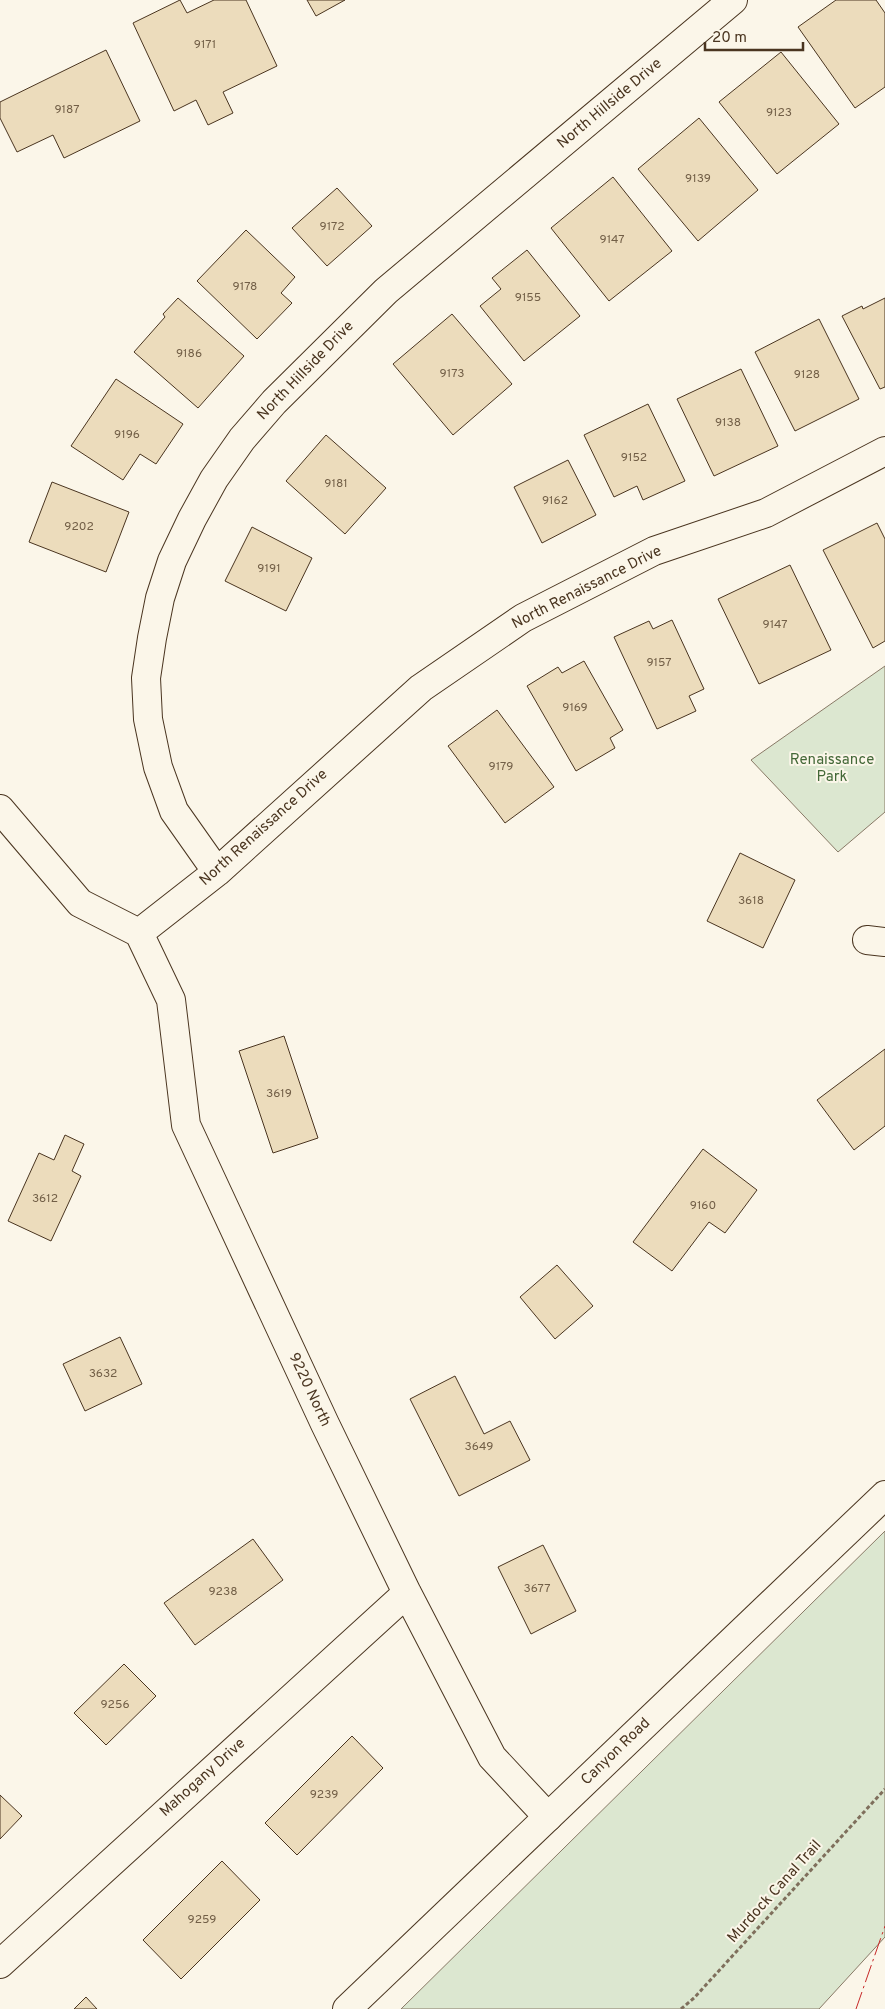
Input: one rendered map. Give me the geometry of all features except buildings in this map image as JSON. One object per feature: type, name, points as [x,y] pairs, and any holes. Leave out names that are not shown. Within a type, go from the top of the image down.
[{"type":"street","name":"North Hillside Drive","points":[[217,872],[174,811],[158,767],[148,719],[146,678],[160,598],[172,561],[214,479],[242,439],[274,402],[386,290],[733,0]]},
{"type":"street","name":"North Renaissance Drive","points":[[139,933],[217,872],[421,688],[523,618],[654,552],[766,512],[885,451]]},
{"type":"street","points":[[0,809],[80,903],[139,933]]},
{"type":"street","name":"9220 North","points":[[139,933],[171,1000],[186,1124],[324,1424],[407,1592],[492,1757],[548,1817]]},
{"type":"street","name":"Canyon Road","points":[[347,2009],[885,1495]]},
{"type":"street","name":"Mahogany Drive","points":[[0,1964],[407,1592]]},
{"type":"path","name":"Murdock Canal Trail","points":[[681,2009],[694,1998],[885,1789]]},
{"type":"green space","name":"Renaissance Park","points":[[885,666],[885,812],[838,852],[751,760]]},
{"type":"green space","points":[[885,1531],[885,1937],[819,2009],[401,2009]]},
{"type":"power","points":[[856,2009],[885,1926]]}]
